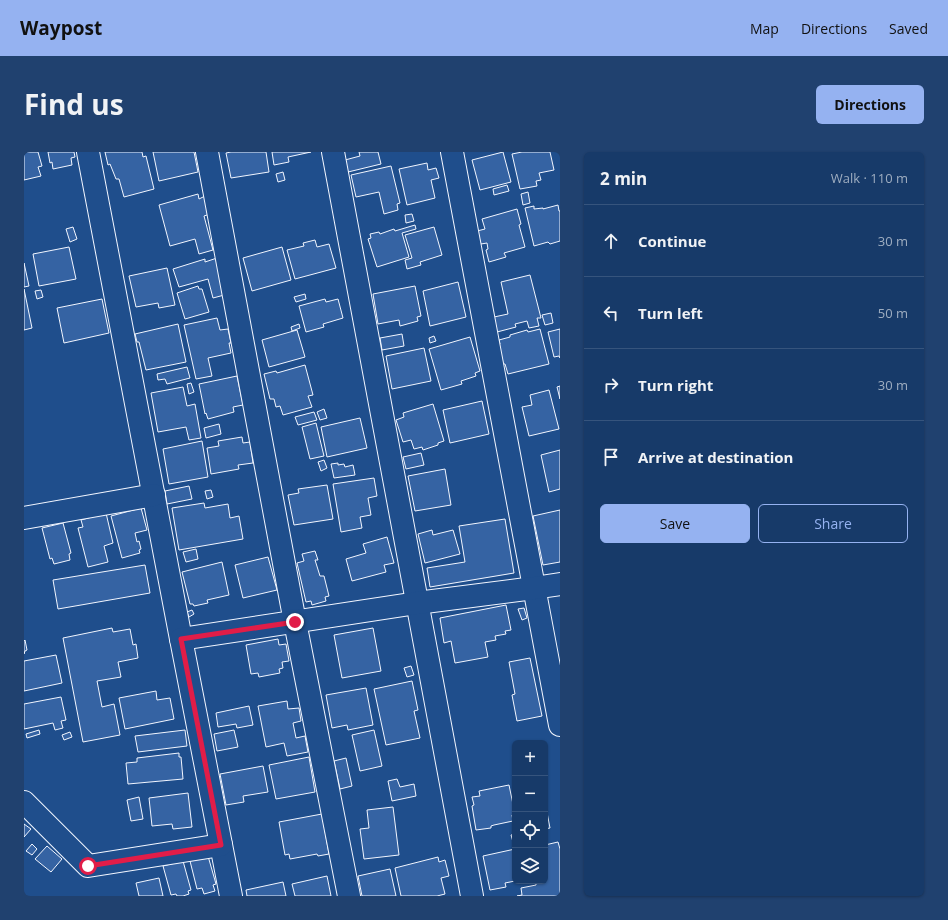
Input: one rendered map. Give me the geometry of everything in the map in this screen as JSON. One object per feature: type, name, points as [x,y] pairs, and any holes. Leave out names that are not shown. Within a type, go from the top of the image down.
[{"type":"street","points":[[88,152],[231,896]]},
{"type":"street","points":[[207,152],[348,896]]},
{"type":"street","points":[[333,152],[472,896]]},
{"type":"street","points":[[452,152],[560,725]]},
{"type":"street","points":[[24,518],[154,495]]},
{"type":"street","points":[[181,639],[417,603],[560,584]]},
{"type":"street","points":[[24,802],[88,866],[221,845]]},
{"type":"building","points":[[24,152],[38,152],[42,166],[38,167],[41,176],[24,180]]},
{"type":"building","points":[[48,152],[74,152],[75,157],[71,158],[72,165],[53,169]]},
{"type":"building","points":[[105,152],[142,152],[143,157],[146,156],[154,189],[124,197],[119,179],[116,179],[110,164],[108,165]]},
{"type":"building","points":[[153,152],[194,152],[198,172],[159,181]]},
{"type":"building","points":[[266,152],[269,172],[231,178],[226,153]]},
{"type":"building","points":[[272,152],[311,152],[288,157],[289,162],[274,165]]},
{"type":"building","points":[[359,152],[378,152],[381,164],[348,172],[345,160],[360,156]]},
{"type":"building","points":[[503,152],[511,182],[480,190],[472,160]]},
{"type":"building","points":[[522,152],[550,152],[554,170],[539,173],[541,180],[536,181],[537,186],[520,189],[512,154]]},
{"type":"building","points":[[427,163],[428,170],[436,168],[439,178],[431,180],[435,198],[407,205],[399,169]]},
{"type":"building","points":[[391,166],[400,203],[397,204],[398,210],[384,214],[379,192],[356,197],[351,175]]},
{"type":"building","points":[[283,172],[285,180],[278,182],[276,174]]},
{"type":"building","points":[[507,185],[509,191],[494,195],[493,189]]},
{"type":"building","points":[[528,192],[530,203],[523,205],[521,194]]},
{"type":"building","points":[[198,194],[199,199],[205,196],[210,214],[204,216],[213,250],[199,254],[195,239],[170,246],[159,205]]},
{"type":"building","points":[[558,205],[560,211],[560,241],[550,244],[548,242],[534,246],[525,208],[534,206],[534,209],[543,209]]},
{"type":"building","points":[[517,209],[521,224],[519,225],[525,247],[504,253],[506,257],[489,262],[486,250],[488,249],[487,243],[481,244],[477,231],[485,229],[482,219]]},
{"type":"building","points":[[412,214],[414,221],[406,223],[405,215]]},
{"type":"building","points":[[415,225],[416,229],[402,233],[409,257],[377,267],[368,239],[371,238],[370,234],[379,232],[380,234],[394,229],[395,231]]},
{"type":"building","points":[[73,227],[77,239],[70,242],[66,229]]},
{"type":"building","points":[[434,227],[442,255],[420,262],[421,265],[407,269],[405,260],[412,258],[405,235]]},
{"type":"building","points":[[315,240],[317,247],[329,244],[336,268],[295,279],[287,250],[304,246],[303,243]]},
{"type":"building","points":[[69,247],[76,279],[39,286],[33,254]]},
{"type":"building","points":[[282,247],[291,280],[252,291],[243,258]]},
{"type":"building","points":[[217,258],[228,294],[213,298],[208,279],[179,287],[173,269],[205,259],[205,262]]},
{"type":"building","points":[[24,263],[29,286],[24,287]]},
{"type":"building","points":[[167,268],[175,305],[159,308],[158,303],[136,307],[129,276]]},
{"type":"building","points":[[530,275],[541,318],[537,318],[539,326],[529,328],[527,321],[515,324],[516,327],[497,332],[494,317],[508,314],[501,282]]},
{"type":"building","points":[[458,282],[466,317],[430,326],[423,291]]},
{"type":"building","points":[[198,286],[199,289],[202,289],[209,312],[185,319],[177,293]]},
{"type":"building","points":[[415,286],[421,316],[417,317],[418,321],[400,326],[399,320],[378,324],[373,294]]},
{"type":"building","points":[[24,289],[32,328],[24,330]]},
{"type":"building","points":[[41,290],[43,297],[37,299],[35,291]]},
{"type":"building","points":[[305,294],[306,299],[296,302],[294,297]]},
{"type":"building","points":[[102,299],[109,333],[64,343],[57,308]]},
{"type":"building","points":[[325,299],[326,302],[338,299],[343,318],[323,324],[324,327],[306,332],[299,306]]},
{"type":"building","points":[[551,313],[553,323],[545,325],[542,315]]},
{"type":"building","points":[[217,318],[220,330],[228,329],[231,343],[229,343],[231,353],[208,358],[212,376],[196,379],[184,325]]},
{"type":"building","points":[[178,324],[186,362],[146,370],[139,342],[137,342],[135,334]]},
{"type":"building","points":[[299,324],[300,328],[292,331],[291,327]]},
{"type":"building","points":[[540,329],[549,364],[508,374],[505,364],[503,364],[498,344],[500,344],[499,340],[527,330],[528,332]]},
{"type":"building","points":[[560,329],[560,358],[559,356],[554,357],[548,332]]},
{"type":"building","points":[[297,330],[305,357],[269,367],[262,340]]},
{"type":"building","points":[[402,334],[404,346],[382,350],[380,338]]},
{"type":"building","points":[[434,336],[436,341],[430,343],[429,338]]},
{"type":"building","points":[[470,337],[480,371],[475,373],[476,376],[461,381],[462,384],[441,390],[429,349]]},
{"type":"building","points":[[424,348],[431,381],[392,389],[386,356]]},
{"type":"building","points":[[305,365],[313,395],[308,396],[312,407],[283,415],[280,406],[276,407],[274,399],[270,399],[264,374],[276,371],[277,373]]},
{"type":"building","points":[[187,367],[190,378],[167,384],[165,379],[158,380],[157,374]]},
{"type":"building","points":[[237,376],[243,405],[233,407],[234,412],[208,419],[206,413],[205,414],[199,384]]},
{"type":"building","points":[[191,383],[194,392],[189,394],[187,384]]},
{"type":"building","points":[[560,386],[560,399],[557,387]]},
{"type":"building","points":[[183,387],[187,406],[195,404],[201,438],[189,440],[186,427],[158,432],[151,393]]},
{"type":"building","points":[[549,390],[559,429],[529,436],[522,407],[532,405],[530,395]]},
{"type":"building","points":[[482,401],[489,434],[450,443],[443,410]]},
{"type":"building","points":[[433,404],[444,441],[438,443],[438,445],[423,450],[422,447],[414,449],[411,440],[403,442],[396,420],[404,417],[403,413]]},
{"type":"building","points":[[324,409],[327,418],[320,420],[317,412]]},
{"type":"building","points":[[314,412],[317,420],[298,425],[295,417]]},
{"type":"building","points":[[360,418],[367,448],[327,457],[321,427]]},
{"type":"building","points":[[316,423],[324,456],[310,459],[302,427]]},
{"type":"building","points":[[219,424],[221,434],[206,438],[204,428]]},
{"type":"building","points":[[242,437],[243,443],[250,442],[253,463],[238,465],[239,469],[211,474],[207,448],[219,446],[218,441]]},
{"type":"building","points":[[202,441],[208,477],[169,484],[163,449]]},
{"type":"building","points":[[560,450],[560,489],[549,492],[541,455]]},
{"type":"building","points":[[421,453],[424,465],[406,469],[403,457]]},
{"type":"building","points":[[324,460],[327,468],[321,471],[318,462]]},
{"type":"building","points":[[338,463],[338,465],[344,464],[345,467],[353,465],[355,475],[334,478],[331,464]]},
{"type":"building","points":[[445,469],[451,505],[415,511],[408,476]]},
{"type":"building","points":[[374,478],[377,496],[368,498],[371,515],[360,517],[362,528],[341,532],[333,484]]},
{"type":"building","points":[[327,485],[333,519],[294,525],[288,495],[299,493],[298,489]]},
{"type":"building","points":[[189,486],[192,499],[167,504],[165,491]]},
{"type":"building","points":[[211,490],[213,497],[207,499],[205,491]]},
{"type":"building","points":[[204,503],[205,508],[228,504],[230,518],[239,516],[243,539],[179,550],[172,508]]},
{"type":"building","points":[[141,508],[147,530],[135,533],[137,542],[139,541],[141,549],[139,550],[140,553],[122,558],[111,516]]},
{"type":"building","points":[[560,510],[560,562],[543,565],[533,516]]},
{"type":"building","points":[[106,513],[113,543],[104,546],[108,562],[88,567],[78,528],[83,527],[81,520]]},
{"type":"building","points":[[505,519],[514,573],[430,587],[427,568],[465,562],[459,526]]},
{"type":"building","points":[[63,523],[71,553],[69,554],[70,560],[54,564],[52,558],[50,559],[42,528]]},
{"type":"building","points":[[432,530],[433,535],[453,530],[460,554],[425,563],[418,534]]},
{"type":"building","points":[[387,537],[394,563],[384,565],[386,572],[352,581],[346,559],[366,553],[363,544]]},
{"type":"building","points":[[196,549],[198,559],[186,562],[183,552]]},
{"type":"building","points":[[315,551],[318,560],[315,560],[320,576],[324,576],[329,596],[325,597],[326,601],[312,605],[311,601],[306,602],[297,563],[304,561],[302,554]]},
{"type":"building","points":[[268,557],[277,590],[243,598],[235,565]]},
{"type":"building","points":[[222,562],[229,595],[207,600],[208,603],[194,606],[193,604],[190,604],[182,572]]},
{"type":"building","points":[[145,565],[150,593],[58,609],[53,580]]},
{"type":"building","points":[[506,605],[511,630],[505,631],[506,634],[495,636],[496,640],[485,642],[488,657],[455,663],[451,641],[444,643],[440,618]]},
{"type":"building","points":[[524,608],[527,618],[522,620],[518,609]]},
{"type":"building","points":[[192,610],[194,614],[189,617],[187,612]]},
{"type":"building","points":[[112,628],[113,632],[130,629],[133,645],[136,644],[138,658],[118,662],[121,677],[97,681],[102,707],[114,704],[120,735],[83,742],[63,638]]},
{"type":"building","points":[[373,628],[381,671],[342,678],[334,635]]},
{"type":"building","points":[[278,639],[279,645],[286,644],[289,661],[282,662],[283,668],[279,669],[280,673],[259,677],[258,673],[251,674],[246,645]]},
{"type":"building","points":[[25,640],[27,650],[24,654],[24,641]]},
{"type":"building","points":[[56,655],[62,683],[24,691],[24,661]]},
{"type":"building","points":[[530,658],[542,716],[517,721],[512,695],[515,694],[509,662]]},
{"type":"building","points":[[411,666],[414,675],[407,677],[404,668]]},
{"type":"building","points":[[412,681],[418,710],[414,711],[420,738],[386,745],[374,689]]},
{"type":"building","points":[[366,688],[373,725],[348,730],[347,725],[332,728],[326,695]]},
{"type":"building","points":[[156,691],[157,700],[170,698],[174,719],[125,729],[119,698]]},
{"type":"building","points":[[61,697],[66,720],[61,721],[63,728],[55,730],[53,723],[24,729],[24,704]]},
{"type":"building","points":[[287,701],[288,709],[299,708],[301,721],[293,723],[296,738],[305,736],[308,752],[287,756],[284,743],[266,747],[258,706]]},
{"type":"building","points":[[249,706],[253,725],[237,728],[236,724],[218,727],[216,713]]},
{"type":"building","points":[[39,730],[40,734],[27,738],[26,734]]},
{"type":"building","points":[[185,730],[187,746],[138,752],[135,736]]},
{"type":"building","points":[[234,730],[238,747],[217,751],[214,734]]},
{"type":"building","points":[[374,730],[382,766],[360,771],[352,735]]},
{"type":"building","points":[[70,732],[72,737],[64,740],[62,735]]},
{"type":"building","points":[[179,753],[179,757],[181,757],[183,779],[128,784],[126,763],[137,762],[137,758]]},
{"type":"building","points":[[309,757],[315,792],[276,799],[269,765]]},
{"type":"building","points":[[346,758],[352,786],[340,789],[334,761]]},
{"type":"building","points":[[263,766],[268,792],[243,796],[244,802],[226,805],[220,774]]},
{"type":"building","points":[[397,779],[400,787],[414,784],[416,796],[392,801],[388,781]]},
{"type":"building","points":[[509,785],[512,800],[512,821],[494,825],[491,826],[491,828],[476,830],[472,797],[480,796],[479,791]]},
{"type":"building","points":[[188,793],[192,827],[173,829],[172,824],[152,826],[149,798]]},
{"type":"building","points":[[139,797],[143,819],[131,821],[127,800]]},
{"type":"building","points":[[393,807],[399,855],[364,859],[360,829],[369,828],[367,810]]},
{"type":"building","points":[[322,814],[329,854],[318,856],[317,854],[290,859],[289,854],[285,855],[279,822]]},
{"type":"building","points":[[548,818],[550,828],[548,828]]},
{"type":"building","points":[[24,824],[31,829],[24,837]]},
{"type":"building","points":[[558,842],[560,849],[560,896],[517,896],[522,895],[521,888],[536,884],[548,884],[548,844]]},
{"type":"building","points":[[32,844],[37,849],[32,855],[26,851]]},
{"type":"building","points":[[47,846],[62,859],[51,872],[35,859]]},
{"type":"building","points":[[512,850],[512,882],[505,883],[506,887],[490,890],[483,856]]},
{"type":"building","points":[[208,856],[216,884],[213,885],[215,891],[204,894],[202,888],[197,889],[190,861]]},
{"type":"building","points":[[438,857],[439,862],[445,860],[449,876],[441,878],[445,894],[437,896],[401,896],[395,868]]},
{"type":"building","points":[[183,861],[191,890],[188,891],[189,894],[183,896],[177,896],[176,894],[171,895],[163,866]]},
{"type":"building","points":[[390,869],[396,896],[362,896],[358,876]]},
{"type":"building","points":[[327,876],[331,896],[295,896],[292,884]]},
{"type":"building","points":[[159,878],[163,896],[139,896],[136,883]]},
{"type":"building","points":[[283,882],[286,896],[247,896],[246,890]]},
{"type":"route","points":[[88,866],[221,845],[181,639],[295,622]]}]
